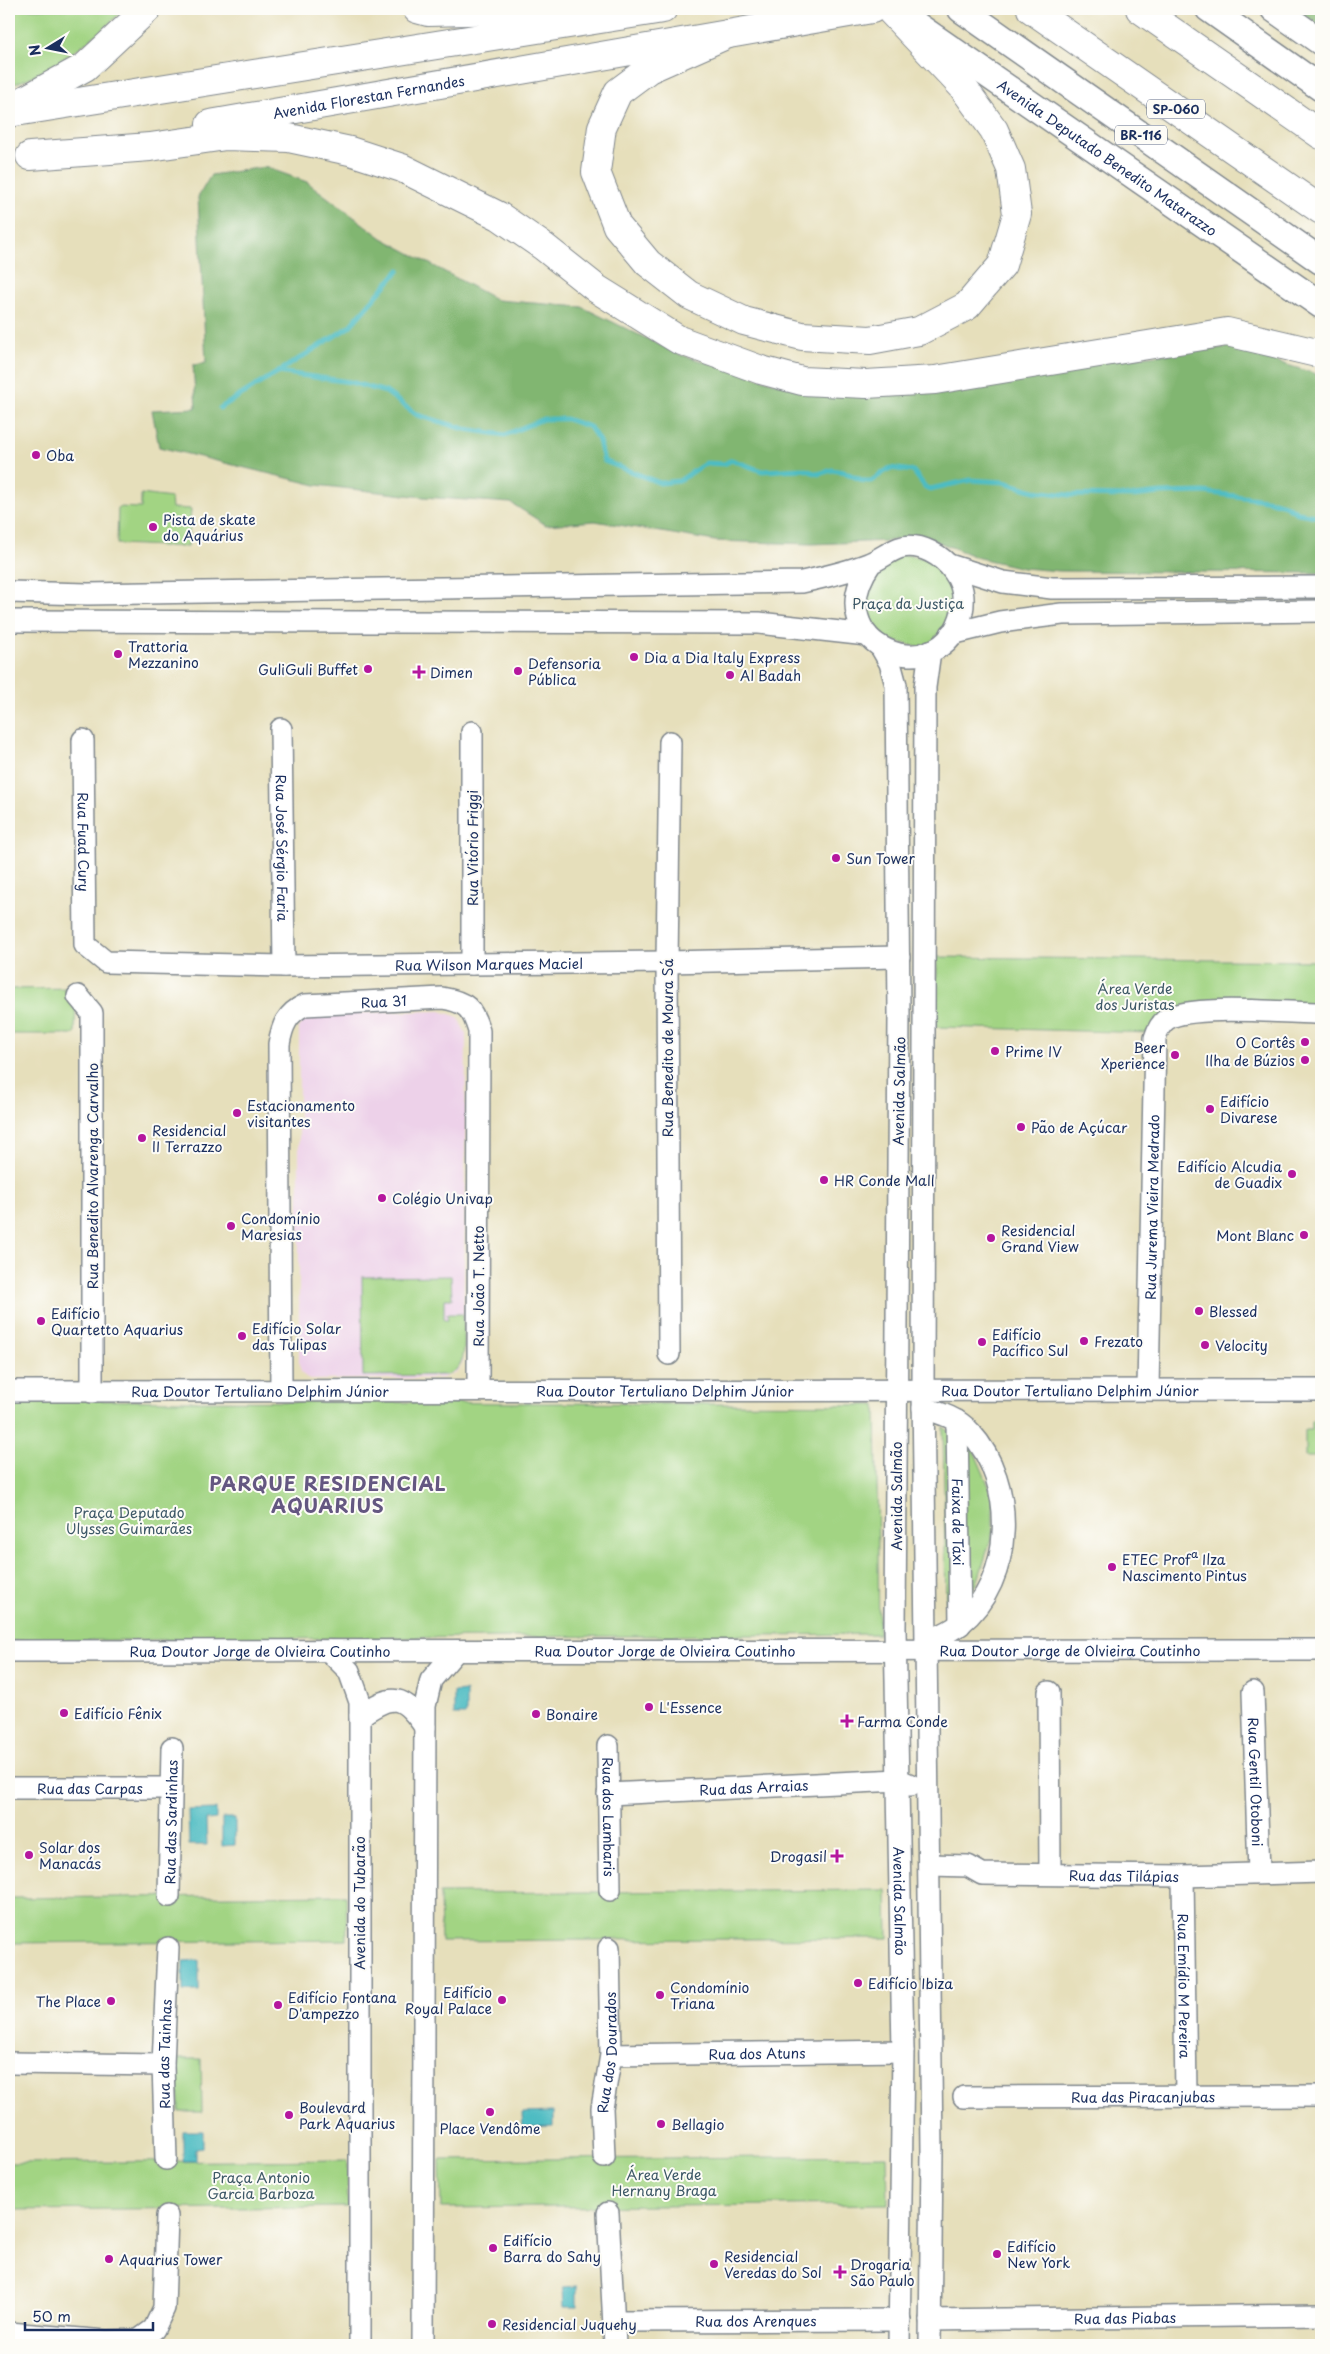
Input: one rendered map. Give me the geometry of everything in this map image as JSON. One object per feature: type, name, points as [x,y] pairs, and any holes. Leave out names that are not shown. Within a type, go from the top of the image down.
[{"type":"highway","points":[[9,108],[33,98],[85,67],[147,9]]},
{"type":"highway","points":[[417,9],[428,12],[547,9]]},
{"type":"highway","points":[[9,113],[663,9]]},
{"type":"highway","points":[[872,9],[728,34],[649,69],[618,92],[602,127],[596,172],[617,226],[648,263],[689,295],[744,322],[802,336],[870,340],[919,331],[967,306],[1002,265],[1018,214],[1011,169],[994,130],[962,86],[889,9]]},
{"type":"highway","name":"SP-060","points":[[1031,9],[1321,210]]},
{"type":"highway","points":[[1140,9],[1321,135]]},
{"type":"highway","name":"Avenida Florestan Fernandes","points":[[19,157],[728,34]]},
{"type":"highway","points":[[19,157],[150,148],[226,136],[289,138],[350,151],[402,168],[499,216],[544,247],[597,289],[679,340],[761,370],[802,381],[866,384],[935,380],[1227,332],[1321,354]]},
{"type":"main road","name":"Avenida Deputado Benedito Matarazzo","points":[[893,9],[1321,305]]},
{"type":"main road","name":"BR-116","points":[[961,9],[1321,261]]},
{"type":"main road","points":[[1209,9],[1321,88]]},
{"type":"main road","points":[[1274,9],[1321,42]]},
{"type":"street","points":[[9,592],[88,594],[802,582],[871,563],[902,547],[919,548],[936,554],[949,564],[958,577],[963,592],[960,622],[951,634],[942,644],[930,651],[914,655],[898,655],[874,642],[759,623],[9,621]]},
{"type":"street","points":[[871,563],[862,576],[855,606],[859,621],[874,642]]},
{"type":"street","points":[[949,564],[1003,582],[1052,588],[1321,587]]},
{"type":"street","points":[[951,634],[1000,622],[1062,614],[1321,612]]},
{"type":"street","name":"Avenida Salmão","points":[[874,642],[890,663],[896,686],[899,956],[896,1650],[902,2051],[899,2345]]},
{"type":"street","name":"Avenida Salmão","points":[[930,651],[925,687],[923,1399],[930,1865],[932,2151],[930,2345]]},
{"type":"street","name":"Rua José Sérgio Faria","points":[[281,729],[284,966]]},
{"type":"street","name":"Rua Vitório Friggi","points":[[472,732],[472,964]]},
{"type":"street","name":"Rua Fuad Cury","points":[[83,740],[85,945]]},
{"type":"street","name":"Rua Benedito de Moura Sá","points":[[669,1354],[667,962],[670,742]]},
{"type":"street","name":"Rua Wilson Marques Maciel","points":[[85,945],[106,962],[284,966],[667,962],[899,956]]},
{"type":"street","name":"Rua Benedito Alvarenga Carvalho","points":[[78,996],[92,1013],[92,1392]]},
{"type":"street","name":"Rua 31","points":[[281,1390],[278,1044],[281,1030],[294,1010],[305,1005],[442,998],[457,1000],[469,1007],[479,1031]]},
{"type":"street","name":"Rua Jurema Vieira Medrado","points":[[1148,1389],[1155,1038],[1160,1025],[1176,1015],[1192,1013],[1256,1011],[1321,1013]]},
{"type":"street","points":[[899,1012],[924,1027]]},
{"type":"street","name":"Rua João T. Netto","points":[[478,1390],[479,1031]]},
{"type":"street","name":"Rua Doutor Tertuliano Delphim Júnior","points":[[9,1391],[896,1389],[923,1399],[1148,1389],[1321,1390]]},
{"type":"street","points":[[923,1399],[957,1420],[970,1431],[984,1451],[1001,1491],[1003,1518],[1001,1549],[994,1580],[976,1608],[960,1625],[926,1646]]},
{"type":"street","name":"Faixa de Táxi","points":[[957,1420],[960,1625]]},
{"type":"street","name":"Rua Doutor Jorge de Olvieira Coutinho","points":[[9,1651],[896,1650],[926,1646],[1321,1650]]},
{"type":"street","name":"Avenida do Tubarão","points":[[329,1651],[349,1671],[360,1702],[360,2345]]},
{"type":"street","points":[[423,2345],[425,1706],[431,1680],[456,1651]]},
{"type":"street","points":[[1049,1692],[1050,1874]]},
{"type":"street","name":"Rua Gentil Otoboni","points":[[1253,1692],[1259,1873]]},
{"type":"street","points":[[360,1716],[385,1701],[400,1700],[412,1708],[425,1728]]},
{"type":"street","name":"Rua dos Lambaris","points":[[608,1746],[610,1890]]},
{"type":"street","name":"Rua das Sardinhas","points":[[169,1896],[172,1748]]},
{"type":"street","points":[[899,1780],[914,1787],[925,1801],[928,1812]]},
{"type":"street","name":"Rua das Arraias","points":[[608,1794],[899,1780]]},
{"type":"street","name":"Rua das Carpas","points":[[9,1788],[171,1788]]},
{"type":"street","name":"Rua das Tilápias","points":[[930,1865],[968,1866],[982,1874],[1183,1876],[1321,1872]]},
{"type":"street","name":"Rua Emídio M Pereira","points":[[1183,1876],[1186,2096]]},
{"type":"street","name":"Rua das Tainhas","points":[[166,2159],[163,2065],[168,1948]]},
{"type":"street","name":"Rua dos Dourados","points":[[604,2157],[602,2108],[611,2055],[610,1948]]},
{"type":"street","name":"Rua dos Atuns","points":[[611,2055],[902,2051]]},
{"type":"street","points":[[9,2063],[163,2065]]},
{"type":"street","name":"Rua das Piracanjubas","points":[[964,2097],[1321,2096]]},
{"type":"street","points":[[902,2152],[932,2151]]},
{"type":"street","points":[[608,2213],[615,2345]]},
{"type":"street","points":[[9,2333],[106,2341],[139,2340],[154,2329],[164,2308],[166,2216]]},
{"type":"street","name":"Rua das Piabas","points":[[930,2320],[1321,2315]]},
{"type":"street","name":"Rua dos Arenques","points":[[614,2321],[900,2320]]},
{"type":"shaded area","name":"Colégio Univap","points":[[440,1011],[458,1017],[466,1034],[463,1361],[456,1373],[442,1378],[310,1380],[302,1374],[299,1365],[299,1027],[312,1014]]},
{"type":"green space","points":[[9,9],[125,9],[71,54],[41,72],[9,86]]},
{"type":"green space","points":[[1296,9],[1321,9],[1321,27]]},
{"type":"green space","points":[[265,167],[307,182],[382,238],[497,300],[582,307],[678,354],[793,388],[1104,361],[1228,347],[1321,376],[1321,573],[1059,571],[1023,568],[979,558],[936,541],[912,537],[889,541],[811,544],[715,541],[595,521],[546,525],[511,503],[423,497],[316,485],[159,447],[152,410],[196,408],[193,365],[206,363],[198,197],[211,175]]},
{"type":"green space","name":"Pista de skate do Aquárius","points":[[141,494],[171,498],[172,508],[191,509],[188,547],[117,544],[118,507],[141,508]]},
{"type":"green space","name":"Praça da Justiça","points":[[902,554],[932,560],[953,584],[955,616],[926,649],[871,635],[860,591],[866,578]]},
{"type":"green space","name":"Área Verde dos Juristas","points":[[937,957],[1321,961],[1321,1013],[1181,1011],[1154,1033],[936,1027]]},
{"type":"green space","points":[[76,988],[75,1034],[9,1034],[9,989]]},
{"type":"green space","points":[[451,1276],[452,1299],[444,1299],[444,1320],[448,1320],[447,1314],[463,1314],[463,1357],[455,1371],[447,1375],[363,1376],[362,1277]]},
{"type":"green space","name":"Praça Deputado Ulysses Guimarães","points":[[9,1400],[876,1405],[879,1634],[9,1641]]},
{"type":"green space","points":[[1311,1421],[1321,1421],[1321,1457],[1305,1457],[1305,1430],[1311,1430]]},
{"type":"green space","points":[[943,1427],[972,1446],[993,1496],[993,1532],[977,1584],[946,1610]]},
{"type":"green space","points":[[887,1890],[888,1938],[441,1941],[440,1893]]},
{"type":"green space","points":[[346,1895],[347,1940],[9,1943],[9,1898]]},
{"type":"green space","points":[[178,2059],[201,2059],[202,2112],[179,2112]]},
{"type":"green space","name":"Área Verde Hernany Braga","points":[[887,2156],[888,2204],[441,2208],[440,2160]]},
{"type":"green space","name":"Praça Antonio Garcia Barboza","points":[[347,2160],[348,2207],[9,2210],[9,2163]]},
{"type":"water","points":[[466,1691],[466,1715],[454,1715],[454,1692]]},
{"type":"water","points":[[216,1809],[216,1819],[206,1820],[207,1845],[189,1845],[188,1810]]},
{"type":"water","points":[[222,1818],[235,1818],[235,1845],[222,1846]]},
{"type":"water","points":[[199,1960],[199,1991],[183,1991],[183,1961]]},
{"type":"water","points":[[553,2112],[553,2126],[523,2127],[522,2113]]},
{"type":"water","points":[[183,2131],[203,2131],[203,2147],[196,2148],[196,2161],[183,2161]]},
{"type":"water","points":[[577,2286],[577,2307],[564,2307],[563,2287]]},
{"type":"waterway","points":[[278,372],[349,327],[399,270]]},
{"type":"waterway","points":[[220,408],[278,372],[350,382],[386,392],[417,415],[465,429],[505,435],[543,419],[566,419],[590,427],[599,441],[604,461],[660,483],[679,481],[706,463],[724,464],[732,460],[762,471],[803,469],[818,474],[832,470],[844,472],[864,481],[871,481],[890,468],[913,471],[926,488],[930,489],[971,480],[1004,482],[1034,491],[1069,495],[1133,496],[1204,492],[1266,500],[1285,505],[1298,513],[1321,517]]},
{"type":"place","name":"Oba","points":[[36,455]]},
{"type":"place","name":"Pista de skate do Aquárius","points":[[153,527]]},
{"type":"place","name":"Trattoria Mezzanino","points":[[118,654]]},
{"type":"place","name":"Dia a Dia Italy Express","points":[[634,657]]},
{"type":"place","name":"GuliGuli Buffet","points":[[368,669]]},
{"type":"place","name":"Defensoria Pública","points":[[518,671]]},
{"type":"place","name":"Dimen","points":[[419,672]]},
{"type":"place","name":"Al Badah","points":[[730,675]]},
{"type":"place","name":"Sun Tower","points":[[836,858]]},
{"type":"place","name":"O Cortês","points":[[1305,1042]]},
{"type":"place","name":"Prime IV","points":[[995,1051]]},
{"type":"place","name":"Beer Xperience","points":[[1175,1055]]},
{"type":"place","name":"Ilha de Búzios","points":[[1305,1060]]},
{"type":"place","name":"Edifício Divarese","points":[[1210,1109]]},
{"type":"place","name":"Estacionamento visitantes","points":[[237,1113]]},
{"type":"place","name":"Pão de Açúcar","points":[[1021,1127]]},
{"type":"place","name":"Residencial II Terrazzo","points":[[142,1138]]},
{"type":"place","name":"Edifício Alcudia de Guadix","points":[[1292,1174]]},
{"type":"place","name":"HR Conde Mall","points":[[824,1180]]},
{"type":"place","name":"Colégio Univap","points":[[382,1198]]},
{"type":"place","name":"Condomínio Maresias","points":[[231,1226]]},
{"type":"place","name":"Mont Blanc","points":[[1304,1235]]},
{"type":"place","name":"Residencial Grand View","points":[[991,1238]]},
{"type":"place","name":"Blessed","points":[[1199,1311]]},
{"type":"place","name":"Edifício Quartetto Aquarius","points":[[41,1321]]},
{"type":"place","name":"Edifício Solar das Tulipas","points":[[242,1336]]},
{"type":"place","name":"Frezato","points":[[1084,1341]]},
{"type":"place","name":"Edifício Pacífico Sul","points":[[982,1342]]},
{"type":"place","name":"Velocity","points":[[1205,1345]]},
{"type":"place","name":"ETEC Profª Ilza Nascimento Pintus","points":[[1112,1567]]},
{"type":"place","name":"L'Essence","points":[[649,1707]]},
{"type":"place","name":"Edifício Fênix","points":[[64,1713]]},
{"type":"place","name":"Bonaire","points":[[536,1714]]},
{"type":"place","name":"Farma Conde","points":[[847,1721]]},
{"type":"place","name":"Solar dos Manacás","points":[[29,1855]]},
{"type":"place","name":"Drogasil","points":[[837,1856]]},
{"type":"place","name":"Edifício Ibiza","points":[[858,1983]]},
{"type":"place","name":"Condomínio Triana","points":[[660,1995]]},
{"type":"place","name":"Edifício Royal Palace","points":[[502,2000]]},
{"type":"place","name":"The Place","points":[[111,2001]]},
{"type":"place","name":"Edifício Fontana D'ampezzo","points":[[278,2005]]},
{"type":"place","name":"Place Vendôme","points":[[490,2112]]},
{"type":"place","name":"Boulevard Park Aquarius","points":[[289,2115]]},
{"type":"place","name":"Bellagio","points":[[661,2124]]},
{"type":"place","name":"Edifício Barra do Sahy","points":[[493,2248]]},
{"type":"place","name":"Edifício New York","points":[[997,2254]]},
{"type":"place","name":"Aquarius Tower","points":[[109,2259]]},
{"type":"place","name":"Residencial Veredas do Sol","points":[[714,2264]]},
{"type":"place","name":"Drogaria São Paulo","points":[[840,2272]]},
{"type":"place","name":"Residencial Juquehy","points":[[492,2324]]},
{"type":"district","name":"PARQUE RESIDENCIAL AQUARIUS","points":[[328,1494]]}]
